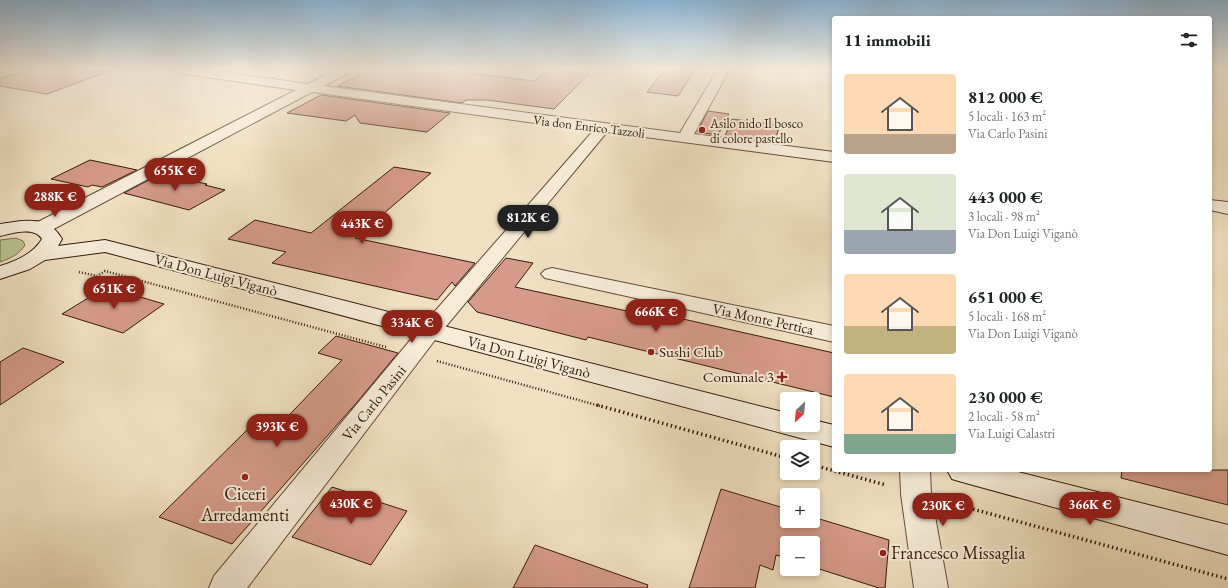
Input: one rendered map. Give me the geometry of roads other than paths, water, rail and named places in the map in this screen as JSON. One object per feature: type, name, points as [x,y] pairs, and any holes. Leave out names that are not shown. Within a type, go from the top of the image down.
[{"type":"street","points":[[0,230],[24,227],[42,228],[296,96]]},
{"type":"street","name":"Via don Enrico Tazzoli","points":[[370,96],[832,157]]},
{"type":"street","points":[[684,138],[708,96]]},
{"type":"street","name":"Via Carlo Pasini","points":[[226,588],[430,331],[603,128]]},
{"type":"street","points":[[1212,205],[1228,208]]},
{"type":"street","name":"Via Don Luigi Viganò","points":[[0,273],[17,267],[45,250],[52,239],[50,234],[42,228]]},
{"type":"street","name":"Via Don Luigi Viganò","points":[[38,255],[105,246],[780,422]]},
{"type":"street","name":"Via Monte Pertica","points":[[552,274],[832,334]]},
{"type":"street","points":[[819,432],[832,435]]},
{"type":"street","points":[[970,472],[1228,540]]},
{"type":"street","points":[[916,482],[931,588]]},
{"type":"place","name":"Asilo nido Il bosco di colore pastello","points":[[702,130]]},
{"type":"place","name":"Sushi Club","points":[[651,352]]},
{"type":"place","name":"Comunale 3","points":[[782,377]]},
{"type":"place","name":"Ciceri Arredamenti","points":[[245,477]]},
{"type":"place","name":"Francesco Missaglia","points":[[883,553]]}]
